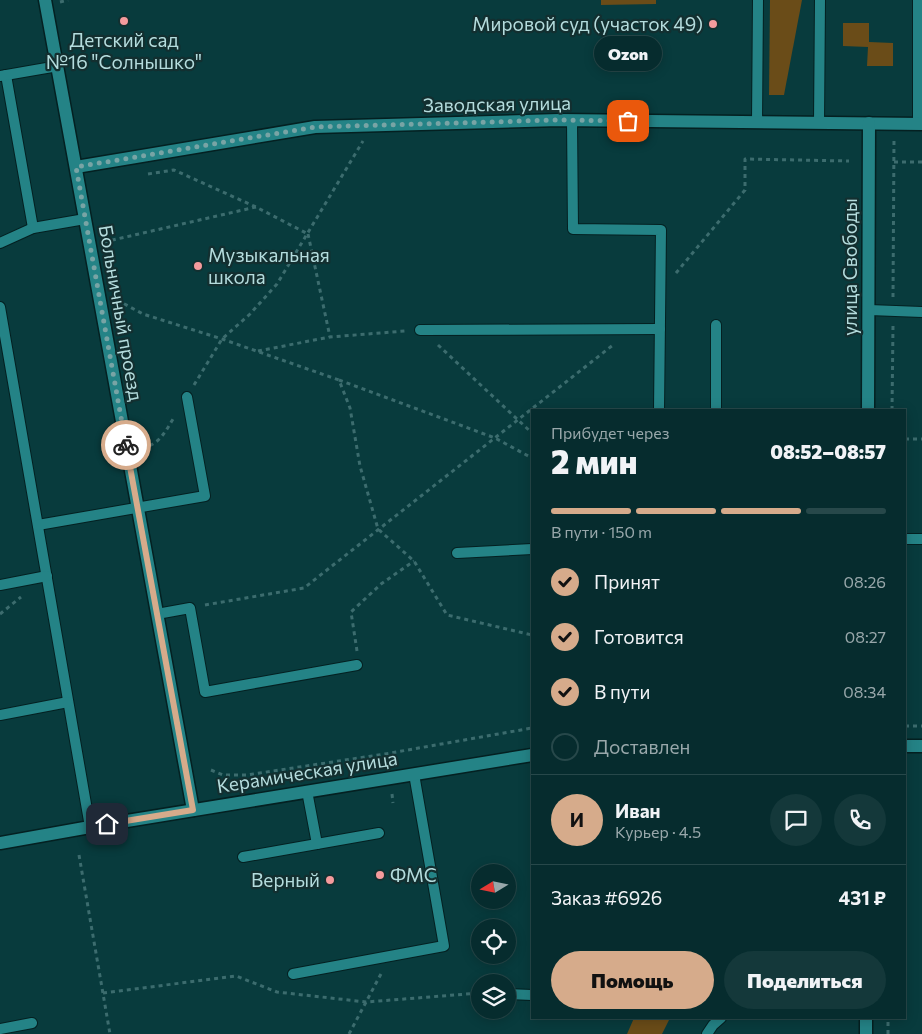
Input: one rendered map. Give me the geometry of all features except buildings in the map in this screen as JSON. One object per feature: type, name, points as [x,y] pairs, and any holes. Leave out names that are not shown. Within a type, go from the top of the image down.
[{"type":"street","name":"Больничный проезд","points":[[46,0],[193,810]]},
{"type":"street","name":"Заводская улица","points":[[76,167],[315,127],[572,120],[920,124]]},
{"type":"street","name":"улица Свободы","points":[[868,409],[869,124]]},
{"type":"street","points":[[906,746],[922,746]]},
{"type":"street","name":"Керамическая улица","points":[[0,843],[531,755]]},
{"type":"street","points":[[866,1019],[866,1034]]},
{"type":"lane","points":[[757,122],[758,0]]},
{"type":"lane","points":[[819,123],[820,0]]},
{"type":"lane","points":[[918,0],[920,124]]},
{"type":"lane","points":[[33,228],[3,76],[58,66]]},
{"type":"lane","points":[[572,120],[572,229],[661,230],[659,409]]},
{"type":"lane","points":[[0,243],[33,228],[85,219]]},
{"type":"lane","points":[[0,307],[90,827]]},
{"type":"lane","points":[[868,310],[922,312]]},
{"type":"lane","points":[[716,325],[716,409]]},
{"type":"lane","points":[[420,330],[660,328]]},
{"type":"lane","points":[[38,525],[205,496],[187,397]]},
{"type":"lane","points":[[906,539],[922,539]]},
{"type":"lane","points":[[457,553],[531,549]]},
{"type":"lane","points":[[0,585],[46,576]]},
{"type":"lane","points":[[157,614],[190,608],[205,692],[357,660]]},
{"type":"lane","points":[[0,715],[68,702]]},
{"type":"lane","points":[[293,974],[444,946],[414,774]]},
{"type":"lane","points":[[307,791],[317,844]]},
{"type":"lane","points":[[244,857],[379,833]]},
{"type":"lane","points":[[516,994],[531,995]]},
{"type":"lane","points":[[707,1034],[720,1019]]},
{"type":"lane","points":[[0,1029],[32,1023]]},
{"type":"path","points":[[72,66],[87,61]]},
{"type":"path","points":[[892,409],[894,124]]},
{"type":"path","points":[[141,448],[151,446],[161,438],[222,339],[250,314],[277,284],[372,126]]},
{"type":"path","points":[[660,292],[745,190],[745,158],[849,161]]},
{"type":"path","points":[[894,162],[922,162]]},
{"type":"path","points":[[147,174],[174,170],[256,207],[308,234]]},
{"type":"path","points":[[104,242],[256,207]]},
{"type":"path","points":[[308,234],[330,337]]},
{"type":"path","points":[[114,298],[143,314],[222,339],[339,380],[494,438],[531,457]]},
{"type":"path","points":[[190,608],[304,588],[634,329]]},
{"type":"path","points":[[256,351],[330,337],[420,330],[531,432]]},
{"type":"path","points":[[339,380],[350,408],[360,466],[378,529],[414,561],[447,615],[531,636]]},
{"type":"path","points":[[906,439],[922,439]]},
{"type":"path","points":[[357,660],[351,612],[380,584],[414,561]]},
{"type":"path","points":[[906,726],[922,726]]},
{"type":"path","points":[[211,770],[223,775],[248,775],[385,754],[531,728]]},
{"type":"path","points":[[79,856],[110,1034]]},
{"type":"path","points":[[349,1034],[390,956]]},
{"type":"path","points":[[103,993],[236,976],[277,992],[366,1002],[471,994]]},
{"type":"path","points":[[888,1019],[888,1034]]},
{"type":"shaded area","points":[[601,0],[656,0],[656,4],[601,5]]},
{"type":"shaded area","points":[[770,0],[802,0],[784,95],[769,95]]},
{"type":"shaded area","points":[[843,23],[869,23],[869,42],[893,43],[893,66],[867,66],[868,47],[843,46]]},
{"type":"shaded area","points":[[634,1019],[670,1019],[662,1034],[627,1034]]},
{"type":"way so far","points":[[126,445],[76,167],[315,127],[558,120],[628,121]]},
{"type":"place","name":"Детский сад №16 \"Солнышко\"","points":[[124,21]]},
{"type":"place","name":"Мировой суд (участок 49)","points":[[713,24]]},
{"type":"place","name":"Ozon","points":[[628,121]]},
{"type":"place","name":"Музыкальная школа","points":[[198,266]]},
{"type":"place","name":"ФМС","points":[[380,875]]},
{"type":"place","name":"Верный","points":[[330,880]]},
{"type":"route","points":[[107,824],[193,810],[126,445]]}]
